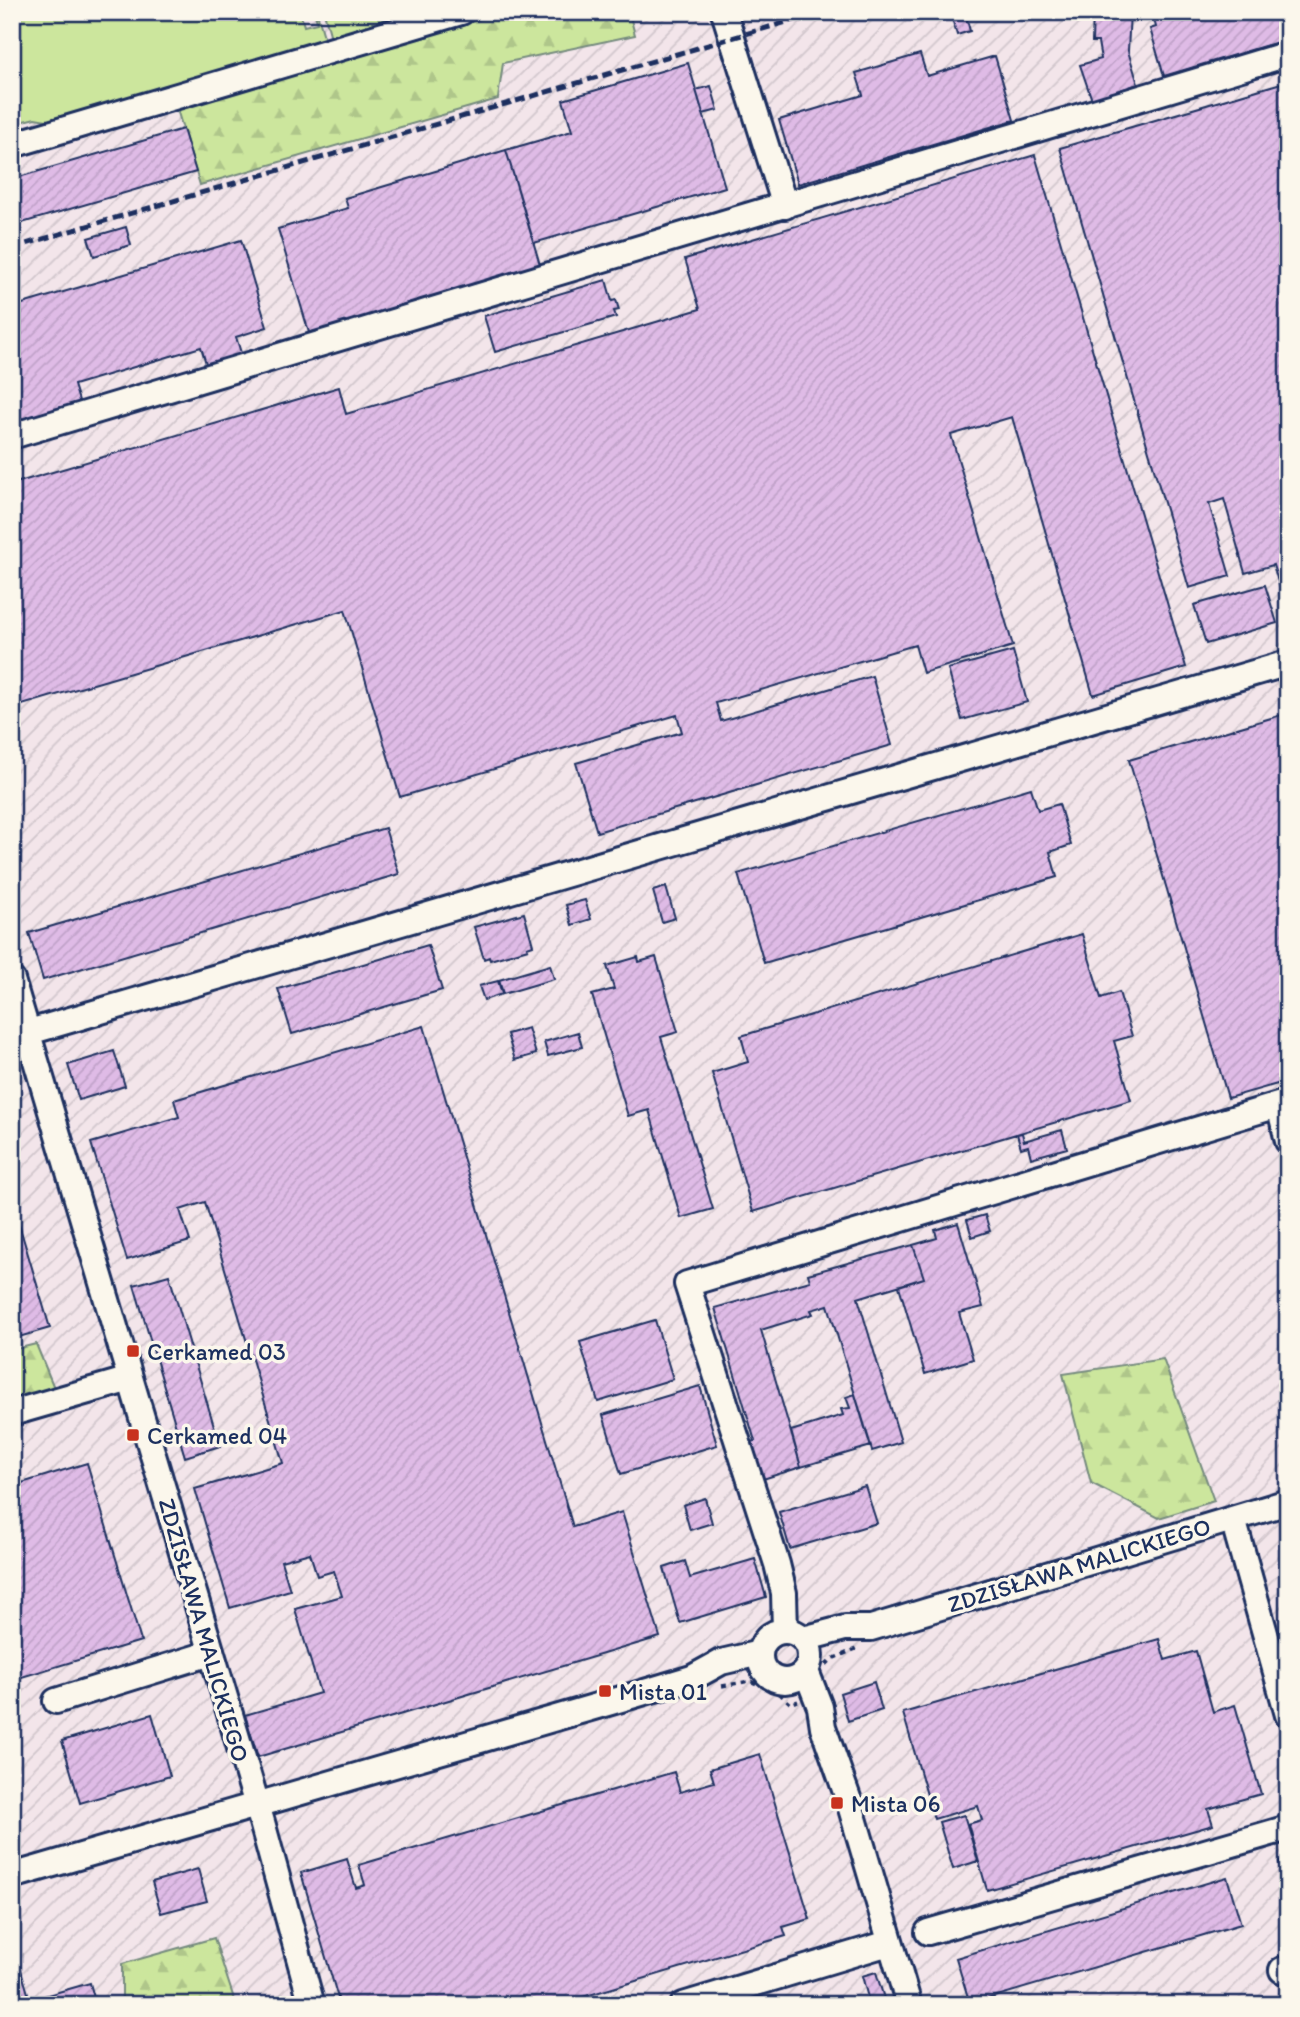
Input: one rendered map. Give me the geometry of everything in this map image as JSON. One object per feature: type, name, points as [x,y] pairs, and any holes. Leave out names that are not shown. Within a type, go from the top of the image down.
[{"type":"street","points":[[724,12],[785,206]]},
{"type":"street","points":[[12,145],[448,14]]},
{"type":"street","points":[[12,436],[1288,54]]},
{"type":"street","points":[[20,1035],[1288,663]]},
{"type":"street","name":"ZDZISŁAWA MALICKIEGO","points":[[12,980],[20,1035],[130,1378],[262,1822],[312,2005]]},
{"type":"street","points":[[909,2005],[881,1945],[848,1798],[820,1707],[799,1656],[777,1564],[687,1284],[1283,1104],[1288,1141]]},
{"type":"street","points":[[12,1413],[130,1378]]},
{"type":"street","name":"ZDZISŁAWA MALICKIEGO","points":[[799,1656],[845,1628],[871,1628],[1288,1502]]},
{"type":"street","points":[[1233,1518],[1288,1715]]},
{"type":"street","points":[[778,1632],[799,1656],[775,1679],[762,1662],[766,1640],[778,1632]]},
{"type":"street","points":[[56,1701],[211,1653]]},
{"type":"street","points":[[12,1876],[692,1678],[725,1677],[762,1662]]},
{"type":"street","points":[[928,1932],[1288,1828]]},
{"type":"street","points":[[683,2005],[881,1945]]},
{"type":"shaded area","points":[[12,12],[1288,12],[1288,2005],[12,2005]]},
{"type":"green space","points":[[12,12],[300,12],[304,26],[317,23],[317,13],[325,40],[52,121],[35,118],[12,124]]},
{"type":"green space","points":[[324,12],[418,12],[331,38]]},
{"type":"green space","points":[[506,12],[629,12],[635,35],[503,63],[498,99],[200,185],[176,106]]},
{"type":"green space","points":[[36,1344],[59,1400],[12,1410],[12,1350]]},
{"type":"green space","points":[[1163,1359],[1214,1501],[1159,1518],[1091,1483],[1063,1374]]},
{"type":"green space","points":[[214,1938],[236,2005],[122,2005],[122,1964]]},
{"type":"building","points":[[950,12],[965,12],[970,31],[957,35]]},
{"type":"building","points":[[1093,12],[1130,12],[1128,51],[1138,84],[1092,100],[1080,65],[1101,59],[1098,42],[1092,42]]},
{"type":"building","points":[[1152,12],[1185,12],[1186,17],[1204,12],[1288,12],[1288,39],[1164,76],[1150,29],[1156,27]]},
{"type":"building","points":[[920,54],[927,76],[995,56],[1014,120],[798,184],[779,120],[863,95],[856,73]]},
{"type":"building","points":[[688,63],[725,187],[534,243],[506,150],[572,131],[563,100]]},
{"type":"building","points":[[1288,81],[1288,615],[1273,565],[1245,573],[1224,499],[1209,504],[1230,576],[1189,588],[1060,148]]},
{"type":"building","points":[[711,86],[718,110],[703,114],[696,90]]},
{"type":"building","points":[[183,129],[196,172],[12,226],[12,179]]},
{"type":"building","points":[[506,150],[541,268],[310,336],[278,229],[348,208],[345,198]]},
{"type":"building","points":[[1035,155],[1186,667],[1093,695],[1012,417],[951,435],[1013,646],[923,673],[915,645],[716,703],[721,721],[872,676],[892,745],[597,832],[576,763],[682,732],[677,715],[400,797],[345,610],[12,708],[12,484],[339,387],[346,414],[700,309],[685,259]]},
{"type":"building","points":[[126,227],[131,245],[94,256],[88,238]]},
{"type":"building","points":[[241,240],[267,327],[236,337],[242,356],[207,367],[201,347],[74,385],[80,404],[12,424],[12,307]]},
{"type":"building","points":[[606,280],[612,301],[616,300],[619,310],[614,311],[616,317],[495,352],[484,316]]},
{"type":"building","points":[[1265,585],[1277,623],[1206,644],[1194,605]]},
{"type":"building","points":[[1013,651],[1027,702],[962,720],[948,669]]},
{"type":"building","points":[[1288,713],[1288,1081],[1228,1098],[1129,760]]},
{"type":"building","points":[[1031,788],[1038,810],[1059,804],[1071,845],[1050,852],[1057,877],[764,963],[738,874]]},
{"type":"building","points":[[385,828],[399,874],[43,980],[29,933]]},
{"type":"building","points":[[666,887],[675,918],[662,922],[653,891]]},
{"type":"building","points":[[585,900],[591,919],[572,925],[566,905]]},
{"type":"building","points":[[524,913],[533,945],[527,947],[528,949],[490,960],[489,957],[484,959],[474,927]]},
{"type":"building","points":[[1082,934],[1101,998],[1119,992],[1132,1036],[1114,1041],[1131,1100],[753,1212],[712,1073],[748,1062],[741,1036]]},
{"type":"building","points":[[428,945],[442,990],[292,1034],[278,989]]},
{"type":"building","points":[[638,957],[639,962],[656,957],[678,1032],[661,1037],[713,1209],[681,1218],[649,1110],[628,1116],[592,995],[614,989],[607,966]]},
{"type":"building","points":[[550,965],[554,979],[503,994],[499,980]]},
{"type":"building","points":[[498,981],[502,994],[484,1000],[479,986]]},
{"type":"building","points":[[424,1026],[573,1527],[622,1512],[660,1637],[258,1757],[245,1715],[320,1693],[295,1609],[342,1596],[334,1571],[317,1576],[310,1553],[281,1561],[290,1590],[230,1608],[195,1489],[283,1463],[205,1202],[180,1210],[190,1241],[127,1260],[91,1143],[179,1117],[174,1100]]},
{"type":"building","points":[[528,1028],[536,1054],[515,1060],[507,1034]]},
{"type":"building","points":[[578,1032],[582,1047],[548,1056],[544,1042]]},
{"type":"building","points":[[114,1051],[125,1086],[79,1100],[68,1065]]},
{"type":"building","points":[[1062,1130],[1067,1148],[1031,1158],[1028,1146],[1021,1148],[1017,1134],[1022,1133],[1024,1141]]},
{"type":"building","points":[[12,1201],[50,1328],[12,1339]]},
{"type":"building","points":[[985,1215],[990,1231],[972,1237],[967,1220]]},
{"type":"building","points":[[958,1223],[983,1307],[959,1313],[973,1359],[925,1374],[899,1286],[924,1278],[913,1245],[937,1238],[935,1230]]},
{"type":"building","points":[[913,1245],[924,1278],[858,1298],[901,1442],[872,1451],[828,1305],[811,1310],[813,1314],[761,1330],[801,1467],[763,1479],[752,1442],[755,1441],[715,1308],[810,1281],[808,1274]]},
{"type":"building","points":[[169,1275],[220,1446],[185,1457],[134,1285]]},
{"type":"building","points":[[655,1320],[673,1379],[598,1402],[580,1342]]},
{"type":"building","points":[[700,1386],[717,1445],[621,1474],[603,1415]]},
{"type":"building","points":[[855,1394],[871,1446],[801,1467],[791,1431],[843,1415],[841,1409],[850,1408],[846,1397]]},
{"type":"building","points":[[87,1463],[141,1641],[12,1680],[12,1486]]},
{"type":"building","points":[[865,1486],[877,1523],[790,1549],[779,1512]]},
{"type":"building","points":[[705,1498],[712,1523],[690,1530],[683,1505]]},
{"type":"building","points":[[755,1559],[766,1597],[680,1623],[664,1568],[685,1561],[690,1578]]},
{"type":"building","points":[[1159,1639],[1165,1660],[1196,1651],[1213,1712],[1235,1705],[1261,1794],[1208,1809],[1213,1825],[987,1890],[968,1824],[982,1820],[978,1806],[934,1819],[903,1713]]},
{"type":"building","points":[[874,1682],[882,1710],[848,1721],[840,1693]]},
{"type":"building","points":[[152,1714],[170,1776],[80,1803],[62,1741]]},
{"type":"building","points":[[760,1754],[810,1919],[783,1927],[786,1936],[556,2005],[340,2005],[301,1873],[347,1859],[356,1888],[365,1885],[359,1865],[674,1772],[680,1792],[714,1782],[710,1769]]},
{"type":"building","points":[[964,1815],[978,1861],[953,1869],[939,1822]]},
{"type":"building","points":[[1288,1860],[1288,1894],[1279,1862]]},
{"type":"building","points":[[198,1869],[207,1901],[161,1913],[152,1882]]},
{"type":"building","points":[[1227,1877],[1241,1924],[970,2004],[956,1958]]},
{"type":"building","points":[[12,1940],[30,2000],[31,2005],[12,2005]]},
{"type":"building","points":[[876,1972],[886,2005],[870,2005],[862,1976]]},
{"type":"building","points":[[90,1983],[96,2005],[31,2005],[30,2000]]},
{"type":"railway","points":[[12,248],[821,12]]},
{"type":"place","name":"Cerkamed 03","points":[[133,1351]]},
{"type":"place","name":"Cerkamed 04","points":[[133,1435]]},
{"type":"place","name":"Mista 01","points":[[605,1691]]},
{"type":"place","name":"Mista 06","points":[[837,1803]]}]
